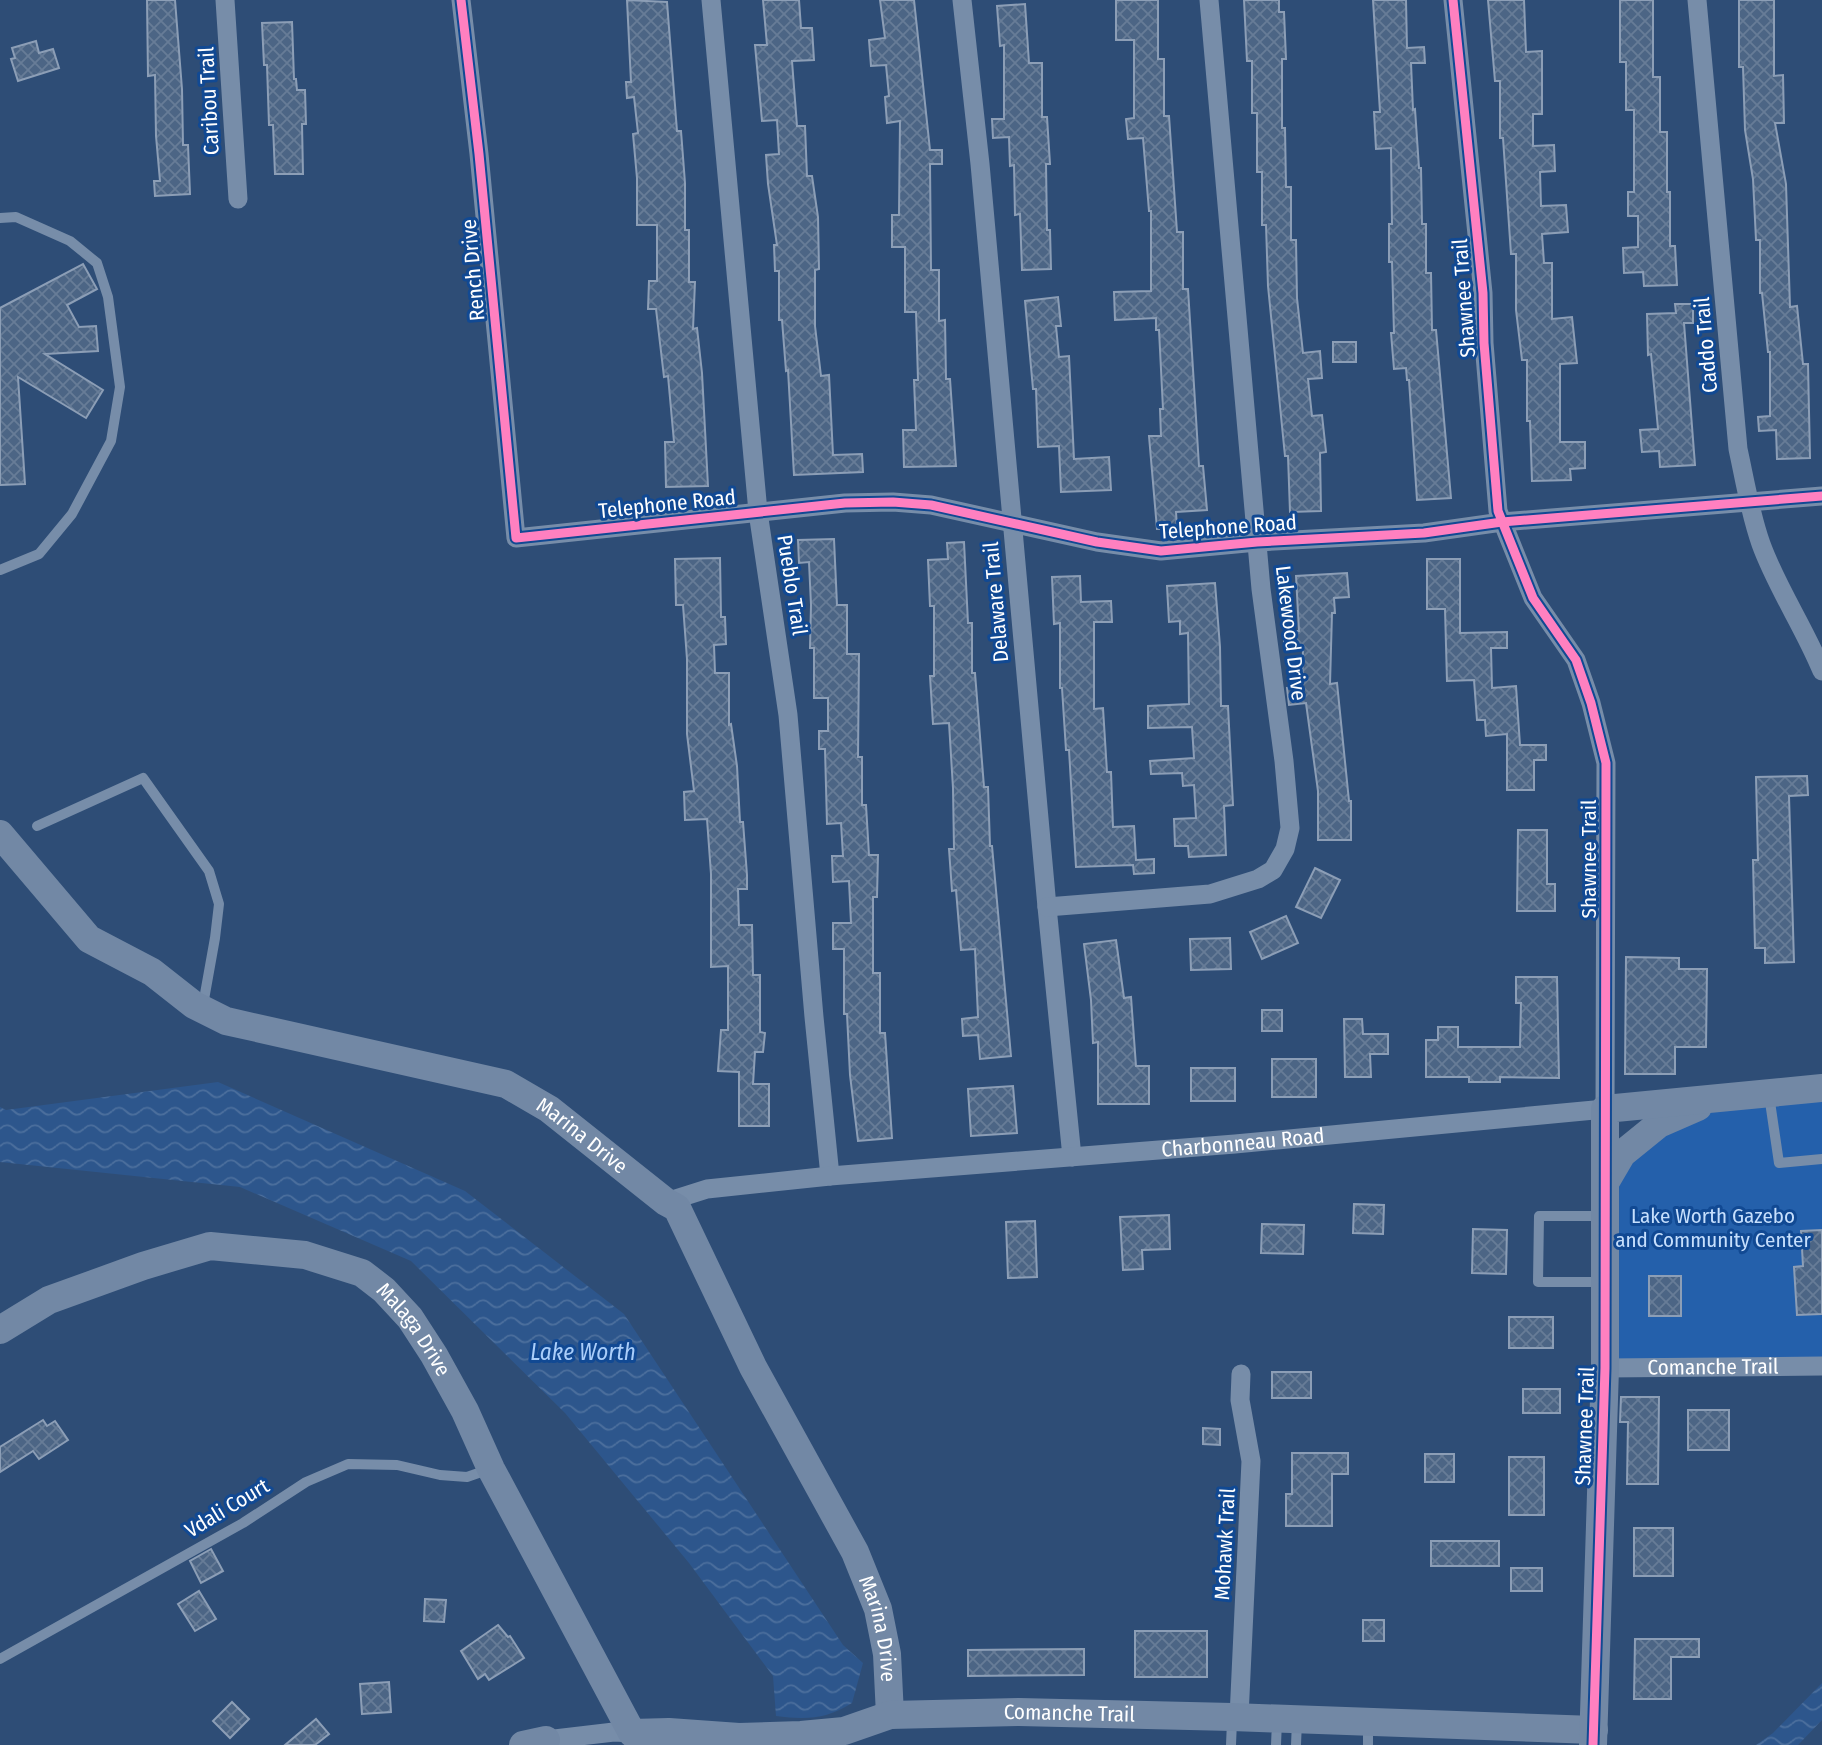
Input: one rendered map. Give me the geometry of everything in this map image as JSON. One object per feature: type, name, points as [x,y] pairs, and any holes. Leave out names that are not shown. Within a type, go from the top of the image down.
[{"type":"street","name":"Caribou Trail","points":[[225,0],[238,198]]},
{"type":"street","name":"Rench Drive","points":[[461,0],[516,538]]},
{"type":"street","name":"Pueblo Trail","points":[[711,0],[758,512],[789,715],[814,1017],[831,1176]]},
{"type":"street","name":"Delaware Trail","points":[[962,0],[980,163],[1046,907],[1072,1157]]},
{"type":"street","name":"Lakewood Drive","points":[[1046,907],[1210,894],[1258,879],[1273,870],[1285,849],[1290,828],[1284,761],[1261,589],[1209,0]]},
{"type":"street","name":"Shawnee Trail","points":[[1453,0],[1483,293],[1484,343],[1498,511],[1533,598],[1576,660],[1591,703],[1606,763],[1605,1368],[1593,1737]]},
{"type":"street","name":"Caddo Trail","points":[[1697,0],[1738,449],[1749,503],[1762,545],[1812,645],[1822,671]]},
{"type":"street","name":"Telephone Road","points":[[516,538],[845,503],[893,502],[931,505],[1012,525],[1097,542],[1161,551],[1257,542],[1424,533],[1502,522],[1822,496]]},
{"type":"street","name":"Marina Drive","points":[[0,834],[89,939],[152,972],[202,1009],[226,1021],[506,1084],[549,1109],[677,1208],[753,1367],[855,1552],[878,1609],[887,1654],[890,1715]]},
{"type":"street","name":"Charbonneau Road","points":[[666,1202],[707,1189],[831,1176],[1072,1157],[1822,1088]]},
{"type":"street","points":[[1605,1183],[1622,1154],[1659,1124],[1722,1096]]},
{"type":"street","name":"Malaga Drive","points":[[0,1330],[49,1300],[143,1265],[210,1247],[305,1255],[362,1273],[384,1290],[410,1318],[435,1355],[465,1411],[491,1469],[632,1733]]},
{"type":"street","name":"Comanche Trail","points":[[1605,1368],[1822,1366]]},
{"type":"street","name":"Mohawk Trail","points":[[1236,1717],[1251,1461],[1240,1400],[1241,1374]]},
{"type":"street","name":"Comanche Trail","points":[[539,1743],[614,1732],[669,1732],[739,1737],[801,1735],[844,1731],[890,1715],[1018,1712],[1236,1717],[1286,1732],[1593,1737]]},
{"type":"lane","points":[[0,218],[16,217],[70,241],[97,263],[108,297],[120,387],[111,441],[72,514],[39,554],[0,570]]},
{"type":"lane","points":[[37,826],[143,778],[209,871],[219,904],[202,1009]]},
{"type":"lane","points":[[1769,1091],[1779,1163],[1822,1158]]},
{"type":"lane","points":[[1605,1216],[1539,1216],[1538,1282],[1605,1282]]},
{"type":"lane","name":"Vdali Court","points":[[0,1659],[243,1523],[306,1482],[348,1464],[397,1465],[440,1475],[467,1477],[491,1469]]},
{"type":"lane","points":[[1231,1745],[1236,1717]]},
{"type":"green space","name":"Lake Worth Gazebo and Community Center","points":[[1822,1088],[1822,1365],[1605,1368],[1605,1183],[1688,1111]]},
{"type":"water","name":"Lake Worth","points":[[218,1082],[465,1191],[624,1314],[843,1645],[863,1663],[852,1703],[816,1717],[776,1716],[773,1676],[689,1563],[565,1413],[411,1261],[240,1187],[0,1162],[0,1107],[6,1110]]},
{"type":"water","points":[[1822,1683],[1822,1720],[1798,1745],[1756,1745],[1773,1733]]},
{"type":"building","points":[[147,0],[175,0],[183,145],[188,145],[190,194],[155,196],[154,181],[160,181],[155,75],[148,76]]},
{"type":"building","points":[[627,0],[667,2],[677,131],[681,131],[685,230],[689,230],[689,282],[695,282],[693,329],[697,328],[702,373],[708,486],[666,487],[665,442],[674,442],[668,376],[664,377],[656,309],[648,309],[649,281],[657,281],[657,225],[637,225],[633,134],[638,133],[634,97],[627,98],[626,82],[631,82]]},
{"type":"building","points":[[763,0],[799,0],[801,28],[812,28],[814,60],[792,61],[797,126],[805,126],[807,176],[812,176],[818,217],[819,269],[815,270],[815,326],[821,376],[829,375],[833,455],[862,454],[863,472],[794,475],[788,370],[786,371],[782,320],[779,320],[779,271],[775,271],[774,245],[777,245],[766,155],[779,154],[777,120],[762,121],[755,45],[767,45]]},
{"type":"building","points":[[880,0],[914,0],[930,150],[942,150],[942,164],[930,164],[931,270],[939,270],[939,321],[945,320],[946,379],[950,379],[956,466],[904,467],[903,430],[916,430],[916,312],[905,312],[905,247],[892,247],[892,215],[899,215],[900,121],[887,123],[885,97],[889,96],[886,65],[871,66],[869,40],[885,38]]},
{"type":"building","points":[[1116,0],[1158,0],[1158,59],[1164,59],[1164,116],[1169,116],[1177,232],[1183,232],[1183,289],[1188,289],[1199,466],[1203,466],[1207,510],[1176,512],[1177,528],[1157,529],[1149,436],[1161,436],[1160,409],[1163,409],[1156,318],[1115,320],[1114,292],[1151,291],[1151,211],[1143,138],[1128,139],[1126,119],[1134,118],[1134,40],[1116,40]]},
{"type":"building","points":[[1244,0],[1279,0],[1279,12],[1284,12],[1286,59],[1282,59],[1282,128],[1285,128],[1286,187],[1291,187],[1291,240],[1296,240],[1297,298],[1303,353],[1320,351],[1322,378],[1308,379],[1312,416],[1322,415],[1326,452],[1320,453],[1321,511],[1290,512],[1288,456],[1285,456],[1268,286],[1266,225],[1262,225],[1262,172],[1257,172],[1257,113],[1252,113],[1252,61],[1247,61]]},
{"type":"building","points":[[1373,0],[1406,0],[1407,48],[1424,47],[1425,63],[1411,63],[1413,110],[1415,109],[1421,168],[1422,224],[1426,224],[1426,273],[1431,273],[1432,330],[1436,330],[1451,498],[1417,500],[1409,380],[1406,368],[1394,369],[1391,333],[1394,333],[1392,262],[1389,262],[1389,224],[1392,224],[1391,148],[1376,149],[1374,112],[1380,112]]},
{"type":"building","points":[[1488,0],[1524,0],[1526,52],[1542,51],[1542,114],[1533,114],[1533,146],[1554,145],[1555,171],[1540,172],[1541,206],[1566,205],[1568,232],[1542,234],[1544,263],[1552,263],[1552,319],[1572,317],[1577,363],[1560,364],[1560,442],[1585,442],[1585,468],[1570,469],[1571,480],[1532,481],[1530,421],[1527,421],[1527,360],[1522,360],[1516,310],[1516,254],[1511,254],[1503,138],[1500,138],[1500,81],[1495,81]]},
{"type":"building","points":[[1620,0],[1653,0],[1653,77],[1660,77],[1660,132],[1667,132],[1670,246],[1675,246],[1677,285],[1644,286],[1643,272],[1624,273],[1623,248],[1638,247],[1638,216],[1628,216],[1628,192],[1634,192],[1634,110],[1626,110],[1626,62],[1620,62]]},
{"type":"building","points":[[1739,0],[1774,0],[1774,76],[1783,75],[1784,123],[1775,123],[1786,184],[1790,307],[1797,306],[1803,364],[1808,364],[1810,458],[1777,459],[1776,430],[1759,431],[1758,417],[1770,416],[1770,352],[1760,293],[1760,240],[1756,240],[1753,179],[1745,130],[1743,67],[1739,67]]},
{"type":"building","points":[[1025,4],[1029,63],[1042,63],[1042,117],[1047,117],[1050,164],[1046,164],[1047,230],[1050,230],[1051,269],[1022,270],[1020,214],[1015,215],[1014,165],[1010,166],[1009,137],[993,138],[992,119],[1004,119],[1004,45],[1000,46],[997,6]]},
{"type":"building","points":[[292,22],[294,79],[297,90],[305,90],[306,124],[302,124],[303,174],[275,174],[273,125],[269,125],[267,65],[264,65],[262,23]]},
{"type":"building","points":[[36,41],[39,53],[53,49],[59,68],[18,81],[11,59],[15,58],[12,48]]},
{"type":"building","points":[[83,264],[97,289],[67,305],[79,327],[96,326],[98,351],[45,354],[103,390],[86,418],[18,377],[25,484],[0,485],[0,308]]},
{"type":"building","points":[[1058,297],[1061,326],[1056,326],[1059,357],[1069,356],[1074,459],[1109,457],[1111,490],[1061,492],[1059,446],[1038,447],[1036,389],[1033,389],[1025,301]]},
{"type":"building","points":[[1675,304],[1693,304],[1693,323],[1684,323],[1695,465],[1660,467],[1659,451],[1642,452],[1640,430],[1658,429],[1651,354],[1648,355],[1647,314],[1676,313]]},
{"type":"building","points":[[1333,342],[1356,342],[1356,362],[1333,362]]},
{"type":"building","points":[[834,539],[837,605],[847,605],[847,654],[859,654],[858,757],[862,757],[862,805],[866,805],[869,855],[878,855],[877,897],[873,897],[873,973],[880,973],[880,1033],[885,1033],[892,1138],[858,1141],[850,1075],[847,1014],[844,1014],[844,949],[833,949],[833,923],[851,923],[849,881],[833,882],[832,856],[843,856],[841,823],[827,824],[825,749],[819,749],[819,731],[828,731],[828,698],[814,698],[814,648],[810,648],[809,562],[799,563],[798,540]]},
{"type":"building","points":[[964,542],[968,623],[972,623],[972,673],[975,673],[984,787],[988,787],[990,846],[1011,1056],[980,1059],[978,1035],[963,1036],[962,1019],[978,1017],[975,949],[961,950],[956,890],[952,891],[949,849],[954,849],[949,723],[933,724],[930,676],[934,676],[934,606],[930,606],[928,560],[948,559],[947,543]]},
{"type":"building","points":[[720,558],[721,617],[725,617],[726,644],[714,645],[715,673],[729,673],[729,725],[731,724],[737,766],[740,822],[743,822],[747,875],[747,889],[738,889],[739,925],[752,925],[753,975],[760,975],[760,1032],[765,1033],[763,1052],[755,1052],[753,1084],[769,1084],[769,1126],[739,1126],[739,1072],[718,1071],[721,1030],[728,1030],[728,966],[711,967],[711,874],[707,819],[685,820],[684,792],[694,791],[687,734],[687,659],[683,605],[676,605],[675,559]]},
{"type":"building","points":[[1427,559],[1460,559],[1460,633],[1507,632],[1507,648],[1491,648],[1492,688],[1516,686],[1520,745],[1546,745],[1546,760],[1534,760],[1534,790],[1507,790],[1507,734],[1486,736],[1485,720],[1477,720],[1474,680],[1447,681],[1445,609],[1427,609]]},
{"type":"building","points":[[1347,573],[1349,597],[1334,598],[1330,684],[1337,683],[1351,801],[1351,840],[1318,840],[1318,791],[1306,703],[1289,705],[1287,688],[1302,687],[1303,649],[1284,648],[1284,631],[1299,631],[1296,576]]},
{"type":"building","points":[[1080,576],[1081,602],[1111,601],[1112,622],[1094,622],[1094,709],[1103,708],[1107,772],[1111,772],[1113,827],[1134,826],[1136,860],[1154,859],[1154,873],[1134,874],[1133,865],[1076,867],[1069,750],[1066,750],[1060,688],[1060,623],[1054,624],[1052,577]]},
{"type":"building","points":[[1215,583],[1221,706],[1228,706],[1233,805],[1224,806],[1226,855],[1189,857],[1188,846],[1175,846],[1174,819],[1196,818],[1194,785],[1183,786],[1182,773],[1151,774],[1150,761],[1194,758],[1192,727],[1148,728],[1148,706],[1189,704],[1188,633],[1180,634],[1180,621],[1169,622],[1167,586]]},
{"type":"building","points":[[1807,776],[1808,795],[1789,796],[1794,962],[1765,963],[1765,948],[1755,948],[1753,860],[1758,860],[1756,777]]},
{"type":"building","points":[[1518,830],[1547,830],[1547,884],[1555,884],[1555,911],[1517,911]]},
{"type":"building","points":[[1315,868],[1340,880],[1321,918],[1296,907]]},
{"type":"building","points":[[1286,916],[1298,943],[1262,959],[1250,932]]},
{"type":"building","points":[[1230,938],[1231,969],[1191,970],[1190,939]]},
{"type":"building","points":[[1116,940],[1124,998],[1131,997],[1136,1066],[1149,1066],[1149,1104],[1098,1104],[1098,1042],[1093,1043],[1084,944]]},
{"type":"building","points":[[1626,957],[1679,958],[1679,969],[1707,969],[1706,1047],[1675,1047],[1675,1074],[1625,1074]]},
{"type":"building","points":[[1516,977],[1557,977],[1559,1078],[1500,1077],[1500,1082],[1469,1082],[1469,1077],[1426,1077],[1426,1040],[1438,1040],[1438,1027],[1458,1027],[1458,1047],[1520,1047],[1521,1003],[1516,1003]]},
{"type":"building","points":[[1262,1010],[1282,1010],[1282,1031],[1262,1031]]},
{"type":"building","points":[[1344,1019],[1362,1019],[1363,1034],[1388,1034],[1388,1054],[1370,1054],[1371,1077],[1345,1077]]},
{"type":"building","points":[[1272,1059],[1316,1059],[1316,1097],[1272,1097]]},
{"type":"building","points":[[1191,1068],[1235,1068],[1235,1101],[1191,1101]]},
{"type":"building","points":[[1013,1086],[1017,1133],[971,1136],[968,1089]]},
{"type":"building","points":[[1354,1204],[1384,1205],[1383,1234],[1353,1233]]},
{"type":"building","points":[[1169,1215],[1170,1249],[1142,1250],[1143,1269],[1123,1270],[1120,1217]]},
{"type":"building","points":[[1035,1221],[1037,1277],[1008,1278],[1006,1222]]},
{"type":"building","points":[[1262,1224],[1304,1225],[1303,1254],[1261,1253]]},
{"type":"building","points":[[1473,1229],[1507,1230],[1506,1274],[1472,1273]]},
{"type":"building","points":[[1822,1230],[1822,1314],[1797,1315],[1794,1267],[1803,1266],[1801,1231]]},
{"type":"building","points":[[1649,1276],[1681,1276],[1681,1316],[1649,1316]]},
{"type":"building","points":[[1509,1317],[1553,1317],[1553,1348],[1509,1348]]},
{"type":"building","points":[[1272,1372],[1311,1372],[1311,1398],[1272,1398]]},
{"type":"building","points":[[1523,1389],[1560,1389],[1560,1413],[1523,1413]]},
{"type":"building","points":[[1621,1397],[1659,1397],[1658,1484],[1627,1484],[1628,1422],[1620,1422]]},
{"type":"building","points":[[1688,1410],[1729,1410],[1729,1450],[1688,1450]]},
{"type":"building","points":[[43,1420],[47,1426],[55,1421],[68,1440],[39,1459],[33,1451],[0,1472],[0,1447]]},
{"type":"building","points":[[1203,1428],[1220,1429],[1220,1445],[1203,1444]]},
{"type":"building","points":[[1292,1453],[1348,1453],[1348,1474],[1332,1474],[1332,1526],[1286,1526],[1286,1494],[1292,1494]]},
{"type":"building","points":[[1425,1454],[1454,1454],[1454,1482],[1425,1482]]},
{"type":"building","points":[[1509,1457],[1544,1457],[1544,1515],[1509,1515]]},
{"type":"building","points":[[1634,1528],[1673,1528],[1673,1576],[1634,1576]]},
{"type":"building","points":[[1431,1541],[1499,1541],[1499,1566],[1431,1566]]},
{"type":"building","points":[[211,1549],[223,1571],[201,1583],[190,1561]]},
{"type":"building","points":[[1511,1568],[1542,1568],[1542,1591],[1511,1591]]},
{"type":"building","points":[[199,1591],[216,1619],[195,1631],[178,1604]]},
{"type":"building","points":[[425,1599],[446,1600],[444,1622],[424,1621]]},
{"type":"building","points":[[1363,1620],[1384,1620],[1384,1641],[1363,1641]]},
{"type":"building","points":[[498,1625],[510,1636],[524,1658],[489,1680],[485,1674],[478,1679],[461,1651]]},
{"type":"building","points":[[1135,1631],[1207,1631],[1207,1677],[1135,1677]]},
{"type":"building","points":[[1635,1639],[1699,1639],[1699,1657],[1671,1657],[1671,1699],[1634,1699]]},
{"type":"building","points":[[1084,1649],[1084,1675],[968,1676],[968,1650]]},
{"type":"building","points":[[389,1682],[391,1712],[362,1714],[360,1684]]},
{"type":"building","points":[[232,1702],[249,1719],[230,1738],[213,1721]]},
{"type":"building","points":[[316,1719],[329,1734],[315,1745],[285,1745]]},
{"type":"cycle path","points":[[461,0],[479,154],[516,538],[845,503],[893,502],[931,505],[1097,542],[1161,551],[1257,542],[1424,533],[1502,522],[1822,496]]},
{"type":"cycle path","points":[[1453,0],[1483,293],[1484,343],[1498,511],[1533,598],[1576,660],[1591,703],[1606,763],[1605,1368],[1593,1745]]}]
